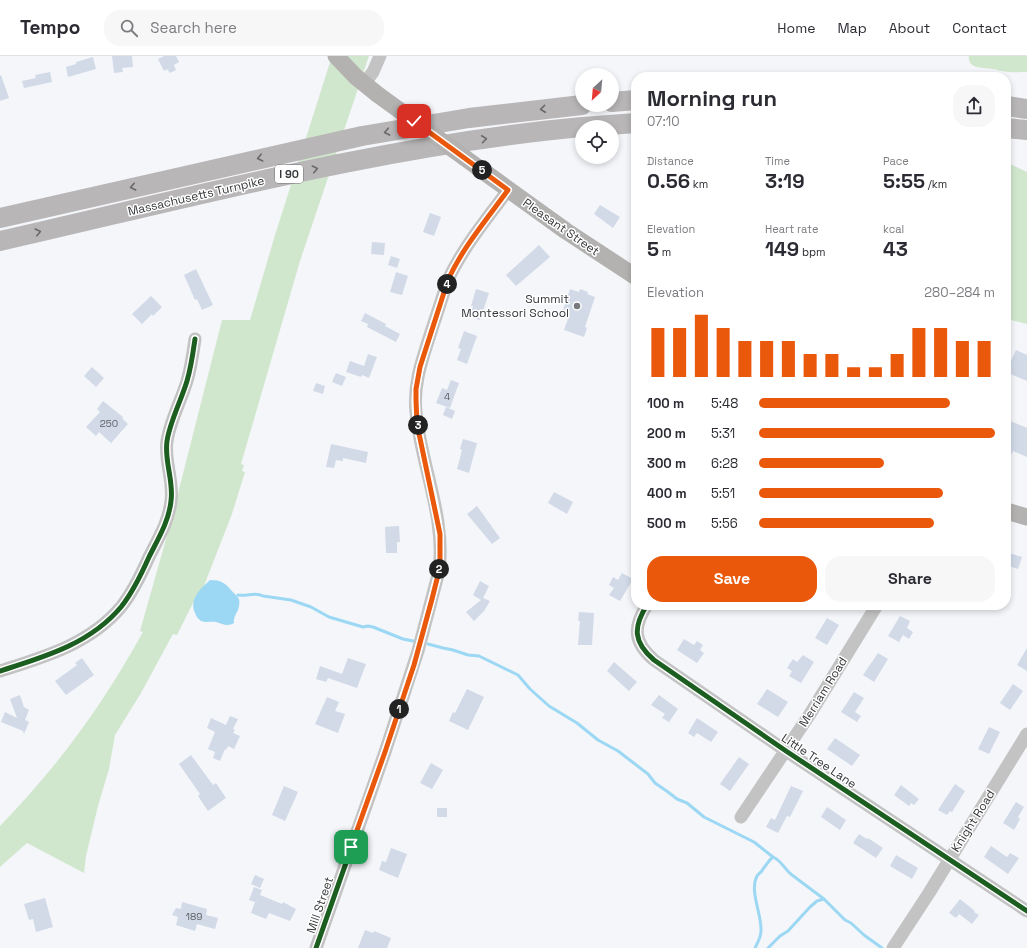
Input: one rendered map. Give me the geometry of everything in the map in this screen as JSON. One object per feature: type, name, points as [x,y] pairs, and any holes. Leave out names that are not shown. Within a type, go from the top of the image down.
[{"type":"highway","points":[[619,101],[631,100]]},
{"type":"highway","name":"Massachusetts Turnpike","points":[[0,218],[362,136],[469,118],[575,106]]},
{"type":"highway","points":[[1011,107],[1027,109]]},
{"type":"highway","name":"Massachusetts Turnpike","points":[[619,124],[631,123]]},
{"type":"highway","name":"Massachusetts Turnpike","points":[[0,241],[361,159],[467,141],[575,128]]},
{"type":"highway","points":[[1011,128],[1027,130]]},
{"type":"main road","name":"Pleasant Street","points":[[336,56],[364,84],[377,94],[508,190],[631,275]]},
{"type":"main road","points":[[1011,512],[1027,517]]},
{"type":"street","points":[[364,84],[373,72],[380,56]]},
{"type":"street","name":"Mill Street","points":[[316,948],[385,752],[418,651],[439,571],[440,534],[416,411],[416,389],[420,367],[448,280],[454,267],[468,244],[508,190]]},
{"type":"street","points":[[0,671],[45,657],[74,644],[87,636],[120,608],[137,583],[168,514],[172,486],[167,442],[176,410],[187,380],[195,340]]},
{"type":"street","name":"Little Tree Lane","points":[[644,610],[637,625],[637,633],[639,641],[647,654],[654,660],[786,751],[1027,911]]},
{"type":"street","name":"Merriam Road","points":[[741,817],[810,714],[874,610]]},
{"type":"street","name":"Knight Road","points":[[893,948],[1027,734]]},
{"type":"green space","points":[[332,56],[369,56],[300,261],[241,464],[244,465],[242,471],[245,472],[232,514],[200,596],[197,595],[177,635],[173,634],[141,693],[115,735],[109,769],[86,856],[84,873],[27,843],[0,867],[0,826],[41,780],[78,734],[112,685],[143,632],[140,631],[170,525],[222,320],[250,320],[275,235]]},
{"type":"green space","points":[[969,56],[1027,56],[1027,72],[1008,72],[976,67],[970,63]]},
{"type":"green space","points":[[1011,164],[1027,172],[1027,324],[1011,320]]},
{"type":"water","points":[[210,580],[220,581],[225,584],[239,599],[238,611],[234,618],[234,623],[227,625],[216,622],[203,622],[196,615],[193,603],[194,599],[199,591]]},
{"type":"building","points":[[112,56],[132,56],[133,67],[122,68],[123,72],[114,73]]},
{"type":"building","points":[[164,56],[176,56],[179,62],[174,65],[176,70],[170,73],[167,69],[164,71],[158,59]]},
{"type":"building","points":[[93,57],[96,69],[68,77],[66,67],[76,64],[76,62]]},
{"type":"building","points":[[50,72],[52,82],[24,88],[22,81],[36,78],[35,75]]},
{"type":"building","points":[[1,75],[9,98],[0,101],[0,76]]},
{"type":"building","points":[[600,205],[620,217],[613,228],[594,214]]},
{"type":"building","points":[[430,213],[441,217],[434,236],[423,232]]},
{"type":"building","points":[[372,242],[385,243],[384,255],[371,254]]},
{"type":"building","points":[[539,245],[550,257],[516,286],[506,275]]},
{"type":"building","points":[[391,256],[400,259],[397,268],[388,265]]},
{"type":"building","points":[[196,269],[213,305],[202,310],[197,299],[195,300],[184,275]]},
{"type":"building","points":[[396,272],[408,276],[402,295],[390,292]]},
{"type":"building","points":[[476,289],[489,293],[480,320],[470,317],[473,306],[471,306]]},
{"type":"building","points":[[570,289],[579,292],[580,289],[595,297],[585,327],[587,328],[584,337],[564,330],[568,319],[561,316]]},
{"type":"building","points":[[151,296],[162,307],[142,324],[132,314]]},
{"type":"building","points":[[365,313],[386,324],[385,326],[400,334],[396,342],[367,327],[368,324],[361,321]]},
{"type":"building","points":[[464,331],[477,336],[467,364],[457,360],[461,349],[458,348]]},
{"type":"building","points":[[1016,350],[1027,355],[1027,381],[1011,374],[1011,361]]},
{"type":"building","points":[[368,354],[377,357],[369,378],[346,372],[350,361],[364,366]]},
{"type":"building","points":[[92,367],[104,378],[96,387],[84,376]]},
{"type":"building","points":[[336,373],[346,377],[342,386],[332,382]]},
{"type":"building","points":[[451,380],[459,383],[450,408],[436,403],[442,388],[447,390]]},
{"type":"building","points":[[316,383],[325,386],[323,394],[313,391]]},
{"type":"building","points":[[103,401],[123,417],[122,418],[128,424],[111,443],[99,432],[96,436],[86,427],[100,412],[97,409]]},
{"type":"building","points":[[446,407],[455,411],[452,419],[443,415]]},
{"type":"building","points":[[1011,421],[1027,428],[1027,457],[1013,451],[1011,455]]},
{"type":"building","points":[[463,439],[477,443],[469,473],[457,469]]},
{"type":"building","points":[[331,444],[368,452],[366,463],[343,458],[343,461],[336,460],[334,468],[326,467]]},
{"type":"building","points":[[554,492],[573,502],[567,514],[548,503]]},
{"type":"building","points":[[477,506],[500,538],[492,544],[467,514]]},
{"type":"building","points":[[399,526],[400,542],[397,542],[397,553],[386,553],[385,527]]},
{"type":"building","points":[[1011,554],[1022,557],[1018,569],[1011,567]]},
{"type":"building","points":[[622,573],[631,578],[631,582],[620,601],[609,595],[614,588],[609,585],[613,577],[618,580]]},
{"type":"building","points":[[480,581],[489,586],[483,598],[490,601],[484,611],[474,621],[466,612],[481,600],[473,595]]},
{"type":"building","points":[[579,612],[594,613],[592,645],[578,645],[580,621],[578,621]]},
{"type":"building","points":[[900,616],[910,621],[907,628],[913,632],[909,639],[903,635],[899,642],[888,636]]},
{"type":"building","points":[[827,618],[839,625],[827,645],[815,638]]},
{"type":"building","points":[[684,639],[694,645],[697,641],[703,645],[700,650],[704,653],[697,663],[677,650]]},
{"type":"building","points":[[1027,648],[1027,671],[1017,665]]},
{"type":"building","points":[[878,653],[888,659],[874,682],[863,675]]},
{"type":"building","points":[[803,655],[814,662],[801,683],[789,676],[792,671],[787,668],[793,659],[797,662]]},
{"type":"building","points":[[82,658],[94,675],[66,695],[55,681],[77,665],[75,663]]},
{"type":"building","points":[[348,658],[366,664],[357,688],[328,678],[326,682],[316,679],[320,666],[342,674]]},
{"type":"building","points":[[614,662],[637,682],[629,691],[607,671]]},
{"type":"building","points":[[1013,684],[1023,691],[1010,710],[1000,703]]},
{"type":"building","points":[[467,689],[484,697],[468,730],[449,721],[453,712],[455,713]]},
{"type":"building","points":[[767,689],[788,702],[778,717],[757,704]]},
{"type":"building","points":[[854,692],[864,698],[855,712],[861,716],[857,722],[841,712]]},
{"type":"building","points":[[20,695],[24,707],[29,710],[25,720],[29,722],[24,734],[23,731],[1,722],[5,712],[17,718],[10,699]]},
{"type":"building","points":[[659,695],[678,709],[669,722],[662,718],[665,714],[651,705]]},
{"type":"building","points":[[327,697],[339,702],[335,711],[345,714],[338,733],[315,724]]},
{"type":"building","points":[[230,716],[238,719],[233,729],[235,730],[233,733],[240,736],[234,749],[228,746],[226,750],[225,749],[220,761],[213,758],[215,752],[208,749],[215,732],[207,728],[211,718],[226,725]]},
{"type":"building","points":[[697,718],[718,732],[711,742],[697,733],[694,737],[688,733]]},
{"type":"building","points":[[989,727],[1000,732],[989,754],[978,749]]},
{"type":"building","points":[[835,738],[860,755],[852,766],[827,749]]},
{"type":"building","points":[[191,755],[213,785],[216,783],[226,798],[208,811],[198,796],[200,794],[179,764]]},
{"type":"building","points":[[739,757],[749,764],[730,791],[720,784]]},
{"type":"building","points":[[431,763],[443,770],[432,789],[420,783]]},
{"type":"building","points":[[955,784],[965,791],[952,812],[950,811],[947,815],[938,810]]},
{"type":"building","points":[[901,785],[919,799],[914,805],[911,803],[909,806],[894,795]]},
{"type":"building","points":[[284,786],[298,792],[285,821],[272,815]]},
{"type":"building","points":[[791,786],[803,791],[790,817],[787,816],[778,833],[766,827],[771,818],[775,820]]},
{"type":"building","points":[[1016,802],[1024,807],[1018,817],[1020,819],[1014,830],[1003,823]]},
{"type":"building","points":[[827,807],[846,820],[840,830],[821,817]]},
{"type":"building","points":[[437,808],[447,808],[447,817],[437,817]]},
{"type":"building","points":[[859,834],[883,848],[876,858],[853,843]]},
{"type":"building","points":[[991,846],[1007,857],[1010,853],[1019,858],[1008,874],[984,857]]},
{"type":"building","points":[[391,848],[407,854],[398,878],[379,870],[382,861],[386,862]]},
{"type":"building","points":[[896,855],[918,868],[912,879],[890,866]]},
{"type":"building","points":[[255,875],[264,879],[260,888],[251,884]]},
{"type":"building","points":[[254,887],[262,890],[260,895],[282,904],[283,902],[296,909],[290,921],[269,913],[266,919],[251,913],[255,902],[249,900]]},
{"type":"building","points":[[45,898],[53,927],[36,932],[33,919],[29,920],[24,904]]},
{"type":"building","points":[[960,899],[979,915],[972,924],[959,914],[956,918],[949,913]]},
{"type":"building","points":[[182,902],[207,909],[206,915],[218,918],[215,929],[197,924],[195,931],[176,925],[178,917],[172,915],[176,908],[181,909]]},
{"type":"building","points":[[365,930],[373,933],[374,931],[391,938],[387,948],[358,948]]},
{"type":"waterway","points":[[238,595],[257,594],[291,600],[311,607],[329,617],[363,627],[373,627],[403,639],[413,641]]},
{"type":"waterway","points":[[428,644],[468,655],[479,656],[518,675],[530,689],[549,706],[577,723],[598,740],[618,751],[648,774],[655,783],[677,799],[687,803],[704,817],[754,842],[773,857]]},
{"type":"waterway","points":[[755,948],[761,931],[760,917],[754,889],[755,882],[757,876],[773,857],[779,861],[792,875],[824,899],[845,920],[851,923],[882,948]]},
{"type":"waterway","points":[[768,948],[780,936],[788,931],[810,907],[817,901],[824,899]]},
{"type":"cycle path","points":[[316,948],[385,752],[418,651],[439,571],[439,531],[419,432],[415,402],[421,363],[448,280],[454,268],[476,234],[508,190]]},
{"type":"cycle path","points":[[0,671],[65,648],[81,640],[109,620],[121,607],[133,589],[163,530],[170,508],[172,494],[166,448],[167,441],[185,388],[192,360],[195,339]]},
{"type":"cycle path","points":[[644,610],[639,620],[637,634],[642,647],[654,660],[786,751],[1027,911]]},
{"type":"place","name":"Summit Montessori School","points":[[577,306]]},
{"type":"route","points":[[351,847],[414,665],[439,571],[441,546],[440,534],[417,424],[416,389],[420,367],[448,280],[454,267],[468,244],[508,190],[414,121]]}]
